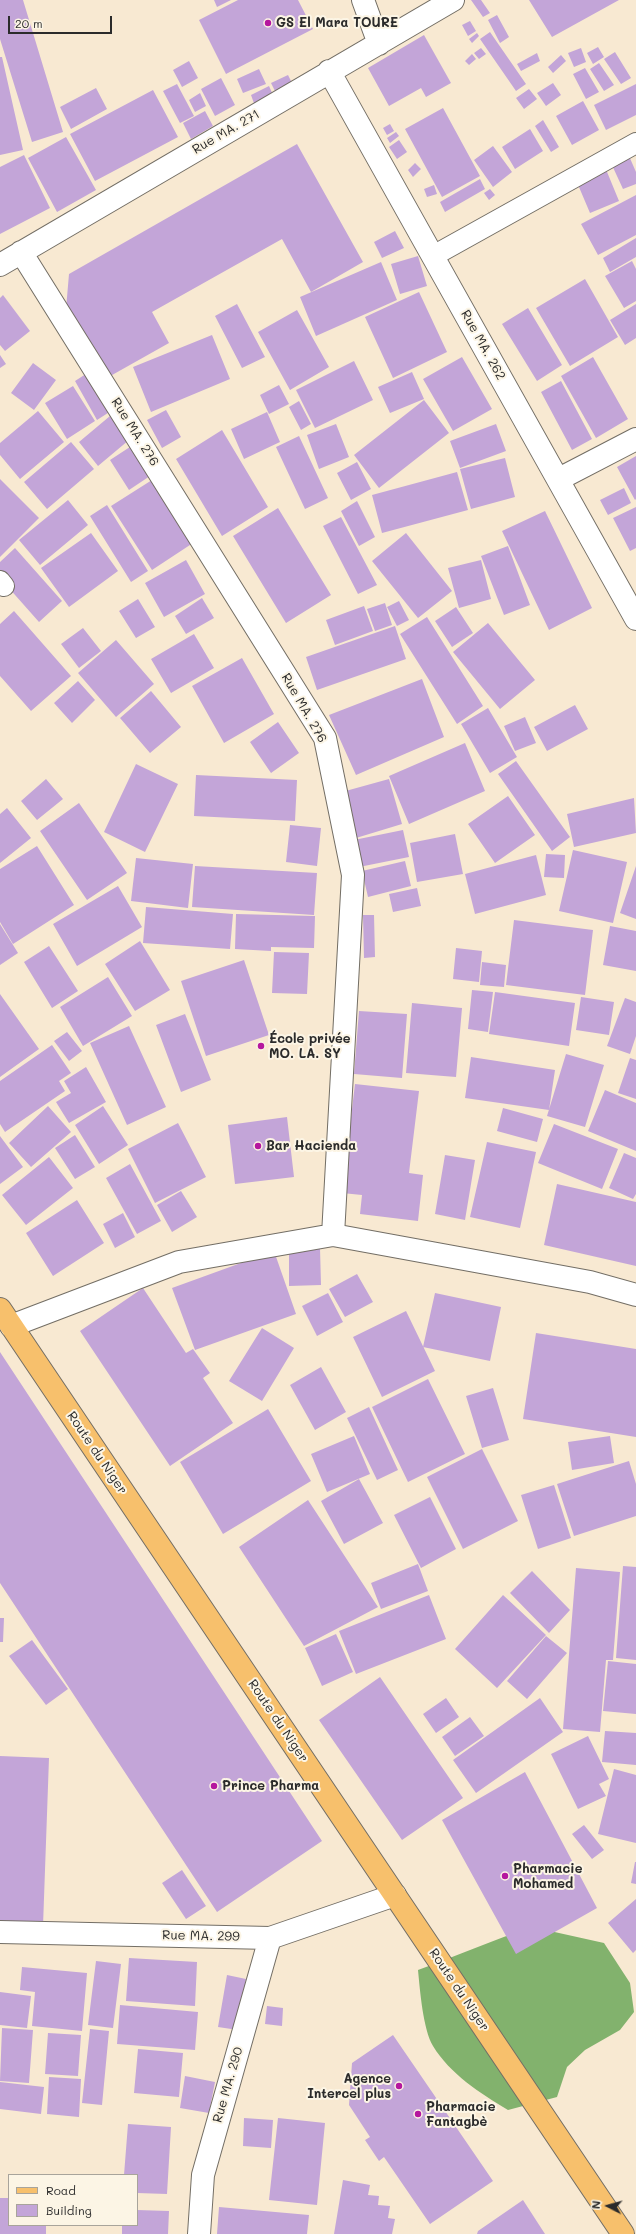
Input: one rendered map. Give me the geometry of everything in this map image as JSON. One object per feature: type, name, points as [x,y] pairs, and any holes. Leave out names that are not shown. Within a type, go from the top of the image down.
[{"type":"main road","name":"Route du Niger","points":[[6,1317],[623,2234]]},
{"type":"street","points":[[363,0],[379,44]]},
{"type":"street","name":"Rue MA. 271","points":[[0,265],[329,71],[379,44],[453,0]]},
{"type":"street","name":"Rue MA. 262","points":[[329,71],[636,619]]},
{"type":"street","name":"Rue MA. 276","points":[[21,252],[325,738],[353,875],[333,1235]]},
{"type":"street","points":[[558,479],[636,439]]},
{"type":"street","points":[[6,1317],[179,1262],[333,1235],[590,1282],[636,1295]]},
{"type":"street","name":"Rue MA. 299","points":[[0,1932],[270,1938],[395,1895]]},
{"type":"street","name":"Rue MA. 290","points":[[199,2234],[203,2175],[270,1938]]},
{"type":"lane","points":[[433,256],[636,143]]},
{"type":"green space","points":[[532,1927],[604,1943],[630,1983],[634,2012],[620,2030],[585,2050],[567,2067],[557,2097],[508,2110],[466,2082],[448,2065],[433,2046],[424,2020],[418,1970]]},
{"type":"building","points":[[0,0],[23,0],[63,132],[32,142],[0,39]]},
{"type":"building","points":[[214,0],[231,0],[217,7]]},
{"type":"building","points":[[238,0],[298,0],[313,29],[226,74],[199,20]]},
{"type":"building","points":[[471,0],[481,0],[490,13],[483,17]]},
{"type":"building","points":[[529,0],[619,0],[552,37]]},
{"type":"building","points":[[497,15],[509,37],[500,43],[488,20]]},
{"type":"building","points":[[470,21],[476,31],[468,36],[462,25]]},
{"type":"building","points":[[490,32],[526,84],[516,91],[480,39]]},
{"type":"building","points":[[477,33],[479,36],[472,43],[469,39]]},
{"type":"building","points":[[424,35],[451,83],[426,97],[421,88],[389,106],[368,68]]},
{"type":"building","points":[[598,47],[604,57],[593,64],[587,53]]},
{"type":"building","points":[[481,48],[486,54],[479,59],[474,53]]},
{"type":"building","points":[[581,48],[586,62],[574,67],[568,53]]},
{"type":"building","points":[[615,52],[631,78],[621,84],[604,59]]},
{"type":"building","points":[[537,53],[540,61],[521,71],[517,64]]},
{"type":"building","points":[[472,54],[476,59],[469,65],[465,61]]},
{"type":"building","points":[[561,55],[566,61],[553,73],[548,67]]},
{"type":"building","points":[[0,57],[2,57],[23,150],[0,155]]},
{"type":"building","points":[[189,61],[198,78],[182,87],[173,70]]},
{"type":"building","points":[[599,63],[614,85],[604,91],[590,69]]},
{"type":"building","points":[[585,68],[599,92],[586,99],[573,74]]},
{"type":"building","points":[[259,69],[266,84],[243,93],[237,79]]},
{"type":"building","points":[[288,75],[292,83],[275,91],[271,83]]},
{"type":"building","points":[[221,78],[235,105],[215,116],[201,89]]},
{"type":"building","points":[[553,83],[561,95],[546,106],[537,93]]},
{"type":"building","points":[[177,84],[194,116],[180,123],[163,91]]},
{"type":"building","points":[[636,84],[636,115],[606,130],[594,105]]},
{"type":"building","points":[[269,86],[274,97],[255,106],[251,95]]},
{"type":"building","points":[[96,88],[107,109],[71,129],[60,107]]},
{"type":"building","points":[[529,89],[537,99],[524,109],[516,98]]},
{"type":"building","points":[[153,90],[178,137],[95,181],[70,134]]},
{"type":"building","points":[[200,93],[206,106],[195,112],[189,100]]},
{"type":"building","points":[[583,101],[599,130],[572,145],[556,116]]},
{"type":"building","points":[[443,108],[480,176],[442,197],[405,129]]},
{"type":"building","points":[[205,111],[213,126],[191,139],[183,123]]},
{"type":"building","points":[[543,120],[559,147],[551,152],[535,126]]},
{"type":"building","points":[[390,124],[394,131],[387,135],[383,128]]},
{"type":"building","points":[[530,129],[543,151],[515,169],[502,147]]},
{"type":"building","points":[[396,132],[399,136],[390,143],[387,138]]},
{"type":"building","points":[[66,137],[96,190],[57,212],[28,158]]},
{"type":"building","points":[[399,140],[407,152],[397,159],[389,147]]},
{"type":"building","points":[[297,144],[363,262],[311,292],[282,239],[152,312],[169,343],[105,379],[66,309],[69,274]]},
{"type":"building","points":[[493,146],[512,172],[493,187],[474,160]]},
{"type":"building","points":[[24,155],[50,208],[0,234],[0,167]]},
{"type":"building","points":[[629,156],[636,172],[636,184],[623,189],[611,163]]},
{"type":"building","points":[[415,163],[421,169],[413,177],[408,170]]},
{"type":"building","points":[[605,167],[619,201],[590,213],[576,180]]},
{"type":"building","points":[[480,179],[485,189],[445,212],[440,202]]},
{"type":"building","points":[[434,185],[437,194],[427,197],[424,189]]},
{"type":"building","points":[[490,189],[495,195],[489,200],[484,193]]},
{"type":"building","points":[[636,195],[636,235],[598,255],[581,224]]},
{"type":"building","points":[[395,231],[404,248],[382,258],[374,242]]},
{"type":"building","points":[[636,238],[636,257],[610,272],[603,258]]},
{"type":"building","points":[[418,256],[427,286],[400,294],[391,264]]},
{"type":"building","points":[[632,261],[636,269],[636,301],[624,308],[605,276]]},
{"type":"building","points":[[381,262],[397,300],[316,336],[300,297]]},
{"type":"building","points":[[585,279],[618,337],[570,366],[536,308]]},
{"type":"building","points":[[419,292],[447,352],[393,378],[365,317]]},
{"type":"building","points":[[3,295],[30,331],[5,351],[0,345],[0,298]]},
{"type":"building","points":[[237,304],[265,357],[242,368],[215,316]]},
{"type":"building","points":[[636,304],[636,338],[625,345],[610,320]]},
{"type":"building","points":[[528,308],[562,365],[537,381],[502,324]]},
{"type":"building","points":[[297,310],[329,367],[290,390],[258,332]]},
{"type":"building","points":[[212,335],[230,379],[151,412],[133,367]]},
{"type":"building","points":[[0,355],[6,364],[0,368]]},
{"type":"building","points":[[462,357],[492,409],[453,431],[423,379]]},
{"type":"building","points":[[593,357],[628,419],[596,438],[561,376]]},
{"type":"building","points":[[354,361],[373,400],[315,428],[296,390]]},
{"type":"building","points":[[33,363],[56,380],[34,410],[11,393]]},
{"type":"building","points":[[89,372],[111,411],[97,420],[75,381]]},
{"type":"building","points":[[412,372],[424,399],[390,413],[378,387]]},
{"type":"building","points":[[561,381],[592,439],[572,450],[541,392]]},
{"type":"building","points":[[279,385],[289,404],[269,414],[260,395]]},
{"type":"building","points":[[73,386],[95,421],[67,439],[45,403]]},
{"type":"building","points":[[424,400],[449,433],[379,488],[354,455]]},
{"type":"building","points":[[299,401],[311,424],[301,430],[289,407]]},
{"type":"building","points":[[166,410],[181,437],[162,448],[147,420]]},
{"type":"building","points":[[38,411],[64,442],[20,479],[0,455],[0,443]]},
{"type":"building","points":[[267,412],[280,442],[244,459],[231,429]]},
{"type":"building","points":[[110,416],[129,440],[98,466],[79,442]]},
{"type":"building","points":[[336,424],[349,457],[319,469],[307,435]]},
{"type":"building","points":[[496,424],[506,451],[460,468],[450,441]]},
{"type":"building","points":[[222,430],[268,507],[222,536],[176,459]]},
{"type":"building","points":[[299,436],[328,498],[305,509],[276,447]]},
{"type":"building","points":[[71,442],[94,469],[47,509],[24,482]]},
{"type":"building","points":[[133,445],[153,474],[129,490],[110,460]]},
{"type":"building","points":[[636,456],[636,499],[635,500],[617,467]]},
{"type":"building","points":[[505,458],[515,497],[471,509],[460,469]]},
{"type":"building","points":[[357,462],[371,489],[351,500],[337,473]]},
{"type":"building","points":[[457,472],[468,510],[382,533],[372,495]]},
{"type":"building","points":[[0,479],[39,518],[0,557]]},
{"type":"building","points":[[152,480],[193,543],[152,570],[111,506]]},
{"type":"building","points":[[624,488],[631,503],[608,515],[600,500]]},
{"type":"building","points":[[68,500],[88,525],[40,565],[19,540]]},
{"type":"building","points":[[357,501],[375,537],[359,546],[341,511]]},
{"type":"building","points":[[107,505],[148,571],[131,582],[90,516]]},
{"type":"building","points":[[636,507],[636,548],[630,551],[613,518]]},
{"type":"building","points":[[278,508],[331,595],[286,623],[233,536]]},
{"type":"building","points":[[545,511],[592,608],[549,630],[502,531]]},
{"type":"building","points":[[341,517],[377,585],[358,594],[323,526]]},
{"type":"building","points":[[91,533],[118,571],[69,607],[41,568]]},
{"type":"building","points":[[406,533],[452,591],[418,618],[372,561]]},
{"type":"building","points":[[508,546],[530,605],[504,615],[481,556]]},
{"type":"building","points":[[15,548],[62,601],[39,622],[0,578],[0,562]]},
{"type":"building","points":[[186,560],[205,594],[164,617],[145,583]]},
{"type":"building","points":[[481,560],[491,599],[459,608],[448,568]]},
{"type":"building","points":[[202,598],[214,618],[186,634],[175,616]]},
{"type":"building","points":[[138,599],[155,627],[136,638],[119,611]]},
{"type":"building","points":[[399,601],[409,620],[397,626],[387,607]]},
{"type":"building","points":[[385,603],[392,625],[375,631],[367,609]]},
{"type":"building","points":[[364,606],[373,631],[335,645],[326,620]]},
{"type":"building","points":[[456,607],[473,633],[452,647],[435,621]]},
{"type":"building","points":[[14,611],[71,676],[31,711],[0,676],[0,624]]},
{"type":"building","points":[[427,617],[483,706],[457,724],[400,634]]},
{"type":"building","points":[[488,623],[535,680],[500,709],[453,652]]},
{"type":"building","points":[[395,626],[406,659],[317,690],[306,657]]},
{"type":"building","points":[[83,628],[101,651],[79,668],[61,644]]},
{"type":"building","points":[[194,634],[214,668],[171,693],[151,659]]},
{"type":"building","points":[[116,640],[154,684],[116,717],[78,673]]},
{"type":"building","points":[[242,658],[274,714],[224,743],[192,686]]},
{"type":"building","points":[[422,679],[444,737],[356,775],[329,715]]},
{"type":"building","points":[[78,681],[95,700],[72,723],[54,703]]},
{"type":"building","points":[[151,691],[181,727],[150,753],[120,718]]},
{"type":"building","points":[[575,705],[588,729],[547,751],[534,727]]},
{"type":"building","points":[[488,708],[517,757],[490,773],[461,724]]},
{"type":"building","points":[[525,717],[536,743],[515,751],[504,726]]},
{"type":"building","points":[[278,722],[299,753],[271,773],[250,742]]},
{"type":"building","points":[[465,743],[485,791],[409,824],[389,776]]},
{"type":"building","points":[[516,761],[570,837],[552,851],[498,774]]},
{"type":"building","points":[[136,764],[178,784],[145,852],[104,832]]},
{"type":"building","points":[[196,775],[297,780],[295,821],[194,816]]},
{"type":"building","points":[[46,779],[63,799],[37,820],[21,801]]},
{"type":"building","points":[[389,779],[402,824],[356,838],[342,792]]},
{"type":"building","points":[[508,796],[535,835],[495,863],[468,824]]},
{"type":"building","points":[[634,798],[636,833],[574,847],[567,814]]},
{"type":"building","points":[[79,803],[127,873],[87,900],[40,831]]},
{"type":"building","points":[[7,808],[31,838],[0,863],[0,814]]},
{"type":"building","points":[[290,825],[321,828],[317,866],[286,862]]},
{"type":"building","points":[[403,830],[409,857],[354,868],[349,841]]},
{"type":"building","points":[[455,834],[463,874],[417,882],[410,843]]},
{"type":"building","points":[[37,846],[74,905],[13,944],[0,922],[0,869]]},
{"type":"building","points":[[573,850],[627,862],[613,923],[559,911]]},
{"type":"building","points":[[546,854],[565,855],[564,878],[544,877]]},
{"type":"building","points":[[536,855],[546,895],[475,914],[465,874]]},
{"type":"building","points":[[136,858],[193,864],[188,908],[131,901]]},
{"type":"building","points":[[405,861],[411,886],[368,897],[362,871]]},
{"type":"building","points":[[195,866],[317,873],[314,915],[192,907]]},
{"type":"building","points":[[636,866],[636,919],[620,913]]},
{"type":"building","points":[[118,886],[142,927],[77,966],[53,924]]},
{"type":"building","points":[[417,888],[421,906],[393,912],[389,894]]},
{"type":"building","points":[[146,907],[233,914],[230,949],[143,943]]},
{"type":"building","points":[[236,914],[315,916],[314,948],[271,947],[271,951],[235,949]]},
{"type":"building","points":[[363,915],[374,915],[375,957],[364,958]]},
{"type":"building","points":[[514,920],[593,930],[585,995],[506,985]]},
{"type":"building","points":[[0,924],[18,953],[0,965]]},
{"type":"building","points":[[610,926],[636,931],[636,971],[603,965]]},
{"type":"building","points":[[140,941],[170,990],[135,1011],[105,964]]},
{"type":"building","points":[[49,946],[78,991],[52,1008],[24,962]]},
{"type":"building","points":[[456,948],[482,951],[479,982],[453,979]]},
{"type":"building","points":[[274,952],[309,953],[307,994],[272,993]]},
{"type":"building","points":[[244,960],[269,1035],[206,1056],[181,981]]},
{"type":"building","points":[[482,962],[506,965],[504,987],[480,985]]},
{"type":"building","points":[[108,977],[132,1016],[83,1046],[60,1007]]},
{"type":"building","points":[[472,990],[493,992],[488,1032],[468,1029]]},
{"type":"building","points":[[495,992],[575,1003],[569,1046],[489,1034]]},
{"type":"building","points":[[0,994],[39,1049],[0,1077]]},
{"type":"building","points":[[581,997],[614,1002],[609,1035],[576,1030]]},
{"type":"building","points":[[625,998],[636,1002],[636,1036],[630,1054],[607,1046]]},
{"type":"building","points":[[412,1003],[462,1008],[456,1077],[406,1073]]},
{"type":"building","points":[[359,1011],[407,1014],[402,1078],[354,1074]]},
{"type":"building","points":[[185,1014],[211,1080],[181,1092],[156,1025]]},
{"type":"building","points":[[129,1026],[166,1107],[127,1125],[90,1043]]},
{"type":"building","points":[[67,1032],[82,1051],[69,1061],[54,1041]]},
{"type":"building","points":[[52,1045],[71,1073],[59,1081],[65,1091],[5,1132],[0,1124],[0,1081]]},
{"type":"building","points":[[566,1054],[604,1065],[585,1127],[547,1116]]},
{"type":"building","points":[[471,1057],[555,1070],[549,1110],[465,1098]]},
{"type":"building","points":[[630,1058],[636,1060],[636,1099],[618,1093]]},
{"type":"building","points":[[86,1067],[106,1102],[69,1123],[56,1102],[71,1093],[64,1081]]},
{"type":"building","points":[[355,1084],[419,1091],[409,1173],[423,1175],[418,1221],[360,1214],[362,1195],[342,1193]]},
{"type":"building","points":[[605,1090],[636,1103],[636,1151],[588,1131]]},
{"type":"building","points":[[48,1106],[71,1132],[31,1167],[9,1143]]},
{"type":"building","points":[[103,1106],[128,1145],[99,1164],[75,1125]]},
{"type":"building","points":[[503,1108],[543,1119],[537,1142],[497,1131]]},
{"type":"building","points":[[287,1117],[294,1177],[235,1184],[228,1125]]},
{"type":"building","points":[[178,1123],[206,1177],[155,1203],[128,1149]]},
{"type":"building","points":[[554,1124],[618,1149],[602,1189],[538,1163]]},
{"type":"building","points":[[75,1135],[95,1167],[75,1179],[55,1148]]},
{"type":"building","points":[[0,1136],[23,1167],[0,1184]]},
{"type":"building","points":[[487,1142],[536,1152],[520,1228],[470,1217]]},
{"type":"building","points":[[624,1153],[636,1158],[636,1194],[633,1199],[609,1188]]},
{"type":"building","points":[[445,1155],[475,1160],[465,1220],[435,1214]]},
{"type":"building","points":[[49,1157],[73,1188],[26,1225],[2,1195]]},
{"type":"building","points":[[130,1164],[161,1221],[137,1234],[106,1178]]},
{"type":"building","points":[[557,1184],[636,1202],[636,1266],[544,1245]]},
{"type":"building","points":[[181,1191],[197,1217],[172,1232],[157,1205]]},
{"type":"building","points":[[77,1200],[104,1243],[53,1276],[26,1233]]},
{"type":"building","points":[[123,1213],[135,1237],[115,1248],[103,1224]]},
{"type":"building","points":[[289,1248],[320,1248],[321,1285],[289,1286]]},
{"type":"building","points":[[274,1251],[296,1314],[195,1350],[172,1288]]},
{"type":"building","points":[[357,1274],[373,1302],[345,1317],[329,1289]]},
{"type":"building","points":[[143,1288],[186,1353],[193,1349],[210,1373],[203,1378],[233,1423],[170,1466],[80,1331]]},
{"type":"building","points":[[328,1293],[343,1322],[317,1336],[302,1306]]},
{"type":"building","points":[[435,1293],[501,1307],[490,1361],[423,1347]]},
{"type":"building","points":[[406,1311],[435,1371],[382,1397],[353,1337]]},
{"type":"building","points":[[262,1328],[294,1348],[262,1401],[229,1381]]},
{"type":"building","points":[[536,1333],[636,1349],[636,1437],[523,1419]]},
{"type":"building","points":[[0,1352],[322,1841],[217,1912],[0,1583]]},
{"type":"building","points":[[321,1367],[346,1412],[315,1430],[290,1385]]},
{"type":"building","points":[[428,1379],[465,1454],[408,1482],[372,1407]]},
{"type":"building","points":[[493,1388],[509,1440],[482,1448],[466,1396]]},
{"type":"building","points":[[369,1407],[398,1470],[377,1480],[347,1418]]},
{"type":"building","points":[[268,1409],[311,1481],[223,1534],[180,1462]]},
{"type":"building","points":[[354,1436],[370,1474],[327,1492],[311,1454]]},
{"type":"building","points":[[610,1436],[614,1463],[572,1470],[568,1442]]},
{"type":"building","points":[[482,1449],[518,1521],[463,1549],[427,1477]]},
{"type":"building","points":[[629,1461],[636,1484],[636,1516],[574,1536],[557,1484]]},
{"type":"building","points":[[359,1479],[383,1523],[344,1544],[321,1501]]},
{"type":"building","points":[[554,1485],[571,1538],[538,1549],[521,1495]]},
{"type":"building","points":[[430,1497],[456,1549],[421,1568],[394,1515]]},
{"type":"building","points":[[308,1500],[378,1607],[304,1646],[239,1547]]},
{"type":"building","points":[[418,1564],[428,1591],[381,1609],[371,1583]]},
{"type":"building","points":[[623,1566],[636,1567],[636,1660],[616,1658]]},
{"type":"building","points":[[576,1568],[620,1572],[613,1660],[606,1660],[600,1732],[563,1729]]},
{"type":"building","points":[[532,1571],[570,1610],[549,1633],[510,1593]]},
{"type":"building","points":[[429,1595],[446,1639],[356,1674],[339,1631]]},
{"type":"building","points":[[503,1595],[546,1635],[497,1688],[455,1649]]},
{"type":"building","points":[[0,1618],[4,1618],[3,1642],[0,1642]]},
{"type":"building","points":[[336,1634],[353,1672],[322,1686],[305,1648]]},
{"type":"building","points":[[546,1636],[567,1653],[527,1699],[507,1681]]},
{"type":"building","points":[[32,1640],[68,1689],[46,1705],[9,1656]]},
{"type":"building","points":[[608,1661],[636,1664],[636,1714],[603,1711]]},
{"type":"building","points":[[380,1677],[463,1798],[402,1840],[319,1720]]},
{"type":"building","points":[[446,1698],[459,1717],[436,1733],[423,1714]]},
{"type":"building","points":[[540,1698],[563,1732],[476,1793],[453,1760]]},
{"type":"building","points":[[470,1717],[484,1736],[455,1756],[442,1737]]},
{"type":"building","points":[[605,1731],[636,1733],[636,1765],[602,1762]]},
{"type":"building","points":[[588,1736],[609,1779],[599,1784],[606,1796],[578,1809],[551,1754]]},
{"type":"building","points":[[0,1756],[49,1758],[43,1926],[0,1925]]},
{"type":"building","points":[[614,1769],[636,1775],[636,1843],[598,1834]]},
{"type":"building","points":[[525,1772],[597,1908],[516,1954],[442,1820]]},
{"type":"building","points":[[584,1825],[604,1850],[592,1859],[572,1834]]},
{"type":"building","points":[[636,1862],[636,1884],[631,1883]]},
{"type":"building","points":[[182,1870],[206,1906],[186,1919],[162,1883]]},
{"type":"building","points":[[636,1899],[636,1950],[633,1953],[608,1923]]},
{"type":"building","points":[[129,1958],[197,1962],[195,2006],[126,2001]]},
{"type":"building","points":[[96,1961],[121,1964],[113,2028],[88,2025]]},
{"type":"building","points":[[22,1967],[87,1973],[82,2031],[32,2026],[35,1992],[20,1990]]},
{"type":"building","points":[[227,1975],[246,1979],[238,2030],[218,2027]]},
{"type":"building","points":[[0,1992],[31,1996],[27,2028],[0,2025]]},
{"type":"building","points":[[120,2005],[198,2012],[195,2050],[117,2044]]},
{"type":"building","points":[[267,2006],[283,2008],[282,2026],[265,2024]]},
{"type":"building","points":[[2,2028],[33,2030],[29,2083],[0,2081]]},
{"type":"building","points":[[90,2029],[109,2031],[102,2105],[82,2103]]},
{"type":"building","points":[[48,2033],[81,2035],[78,2076],[45,2074]]},
{"type":"building","points":[[393,2035],[493,2181],[430,2224],[384,2157],[379,2161],[365,2140],[370,2137],[349,2105],[352,2063]]},
{"type":"building","points":[[138,2049],[183,2053],[179,2097],[134,2093]]},
{"type":"building","points":[[185,2076],[215,2082],[209,2113],[180,2108]]},
{"type":"building","points":[[49,2077],[81,2079],[79,2117],[47,2114]]},
{"type":"building","points":[[0,2082],[44,2087],[41,2114],[0,2109]]},
{"type":"building","points":[[244,2118],[273,2120],[271,2148],[243,2146]]},
{"type":"building","points":[[278,2118],[325,2123],[317,2205],[269,2200]]},
{"type":"building","points":[[128,2124],[171,2127],[167,2194],[138,2193],[138,2174],[124,2174]]},
{"type":"building","points":[[343,2180],[370,2185],[368,2195],[379,2196],[378,2205],[390,2206],[388,2218],[395,2219],[392,2234],[334,2234]]},
{"type":"building","points":[[0,2198],[8,2198],[8,2226],[46,2226],[46,2234],[0,2234]]},
{"type":"building","points":[[523,2200],[545,2234],[477,2234],[478,2231]]},
{"type":"building","points":[[219,2207],[309,2215],[307,2234],[217,2234]]},
{"type":"building","points":[[138,2210],[169,2211],[168,2234],[122,2234],[122,2226],[138,2226]]},
{"type":"place","name":"GS El Mara TOURE","points":[[268,23]]},
{"type":"place","name":"École privée MO. LA. SY","points":[[261,1046]]},
{"type":"place","name":"Bar Hacienda","points":[[258,1146]]},
{"type":"place","name":"Prince Pharma","points":[[214,1786]]},
{"type":"place","name":"Pharmacie Mohamed","points":[[505,1876]]},
{"type":"place","name":"Agence Intercel plus","points":[[399,2086]]},
{"type":"place","name":"Pharmacie Fantagbè","points":[[418,2114]]}]
